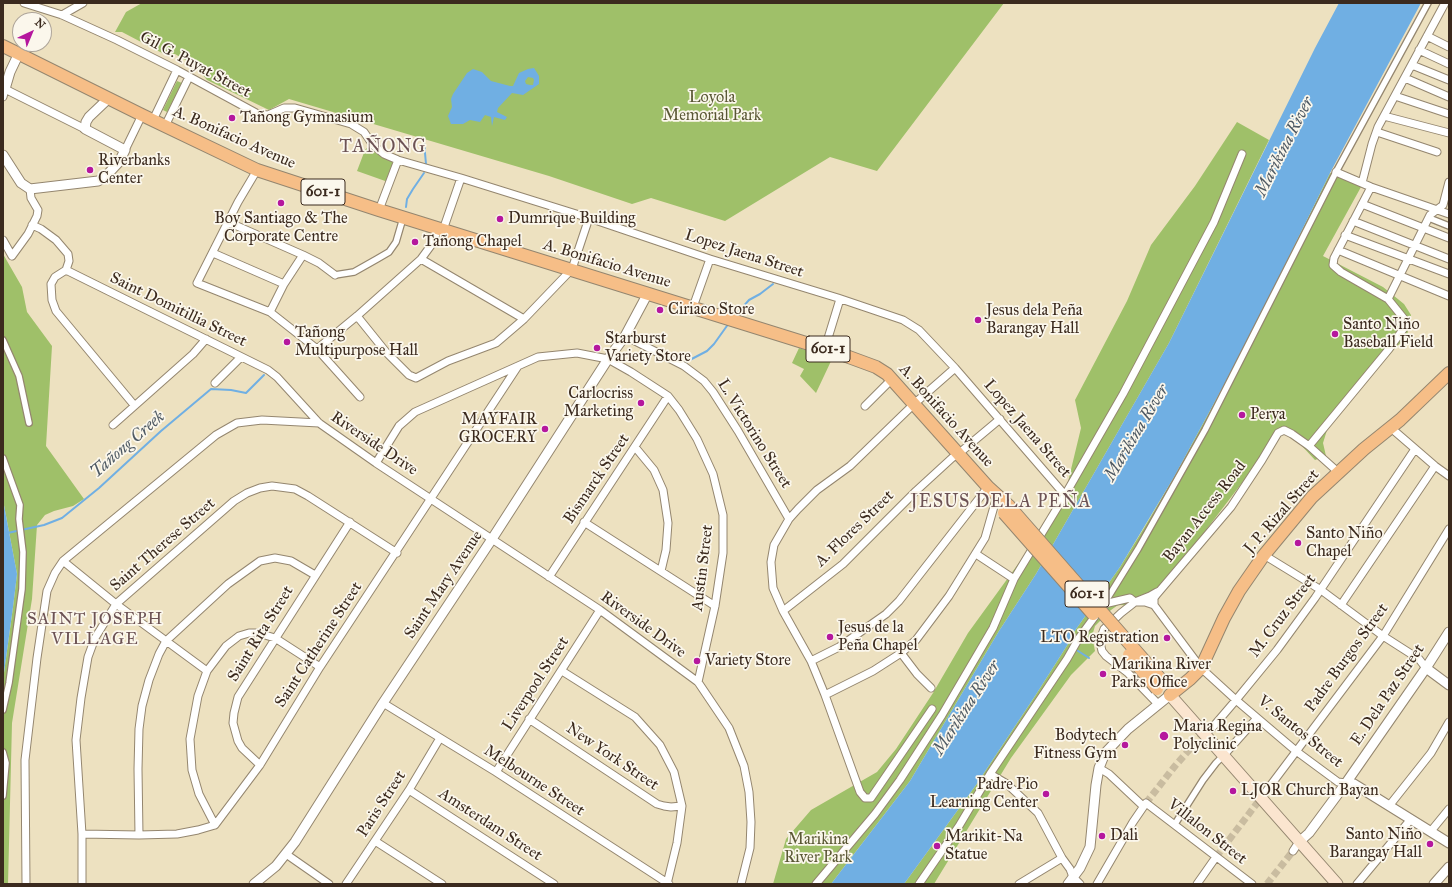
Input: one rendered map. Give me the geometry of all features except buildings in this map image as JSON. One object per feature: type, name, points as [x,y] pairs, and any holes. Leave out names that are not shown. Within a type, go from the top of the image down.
[{"type":"main road","name":"A. Bonifacio Avenue","points":[[3,46],[257,170],[403,218],[825,348],[876,367],[885,372],[988,487],[1160,686],[1170,695]]},
{"type":"main road","name":"J. P. Rizal Street","points":[[1170,695],[1201,668],[1224,618],[1239,591],[1264,555],[1312,497],[1338,472],[1391,428],[1449,373]]},
{"type":"main road","name":"A. Bonifacio Avenue","points":[[988,487],[995,503],[1007,510]]},
{"type":"main road","name":"601-1","points":[[1170,695],[1261,798],[1296,847],[1337,884]]},
{"type":"street","name":"Gil G. Puyat Street","points":[[24,3],[62,15],[117,40],[177,70],[258,114],[268,115],[284,108],[296,108],[356,126],[364,132],[378,150],[398,160]]},
{"type":"street","points":[[62,15],[84,3]]},
{"type":"street","points":[[919,884],[960,826],[990,774],[1079,638],[1104,604],[1138,549],[1205,430],[1336,172],[1428,3]]},
{"type":"street","points":[[1309,446],[1384,355],[1404,328],[1405,320],[1388,299],[1342,272],[1333,265],[1334,258],[1362,204],[1372,144],[1377,132],[1384,116],[1445,3]]},
{"type":"street","points":[[1427,36],[1449,47]]},
{"type":"street","points":[[1419,50],[1449,64]]},
{"type":"street","points":[[19,54],[10,72],[4,91],[85,129],[125,150]]},
{"type":"street","points":[[1412,65],[1449,80]]},
{"type":"street","points":[[154,120],[177,70]]},
{"type":"street","points":[[165,126],[189,77]]},
{"type":"street","points":[[1405,78],[1449,97]]},
{"type":"street","points":[[1395,96],[1449,114]]},
{"type":"street","points":[[85,129],[86,122],[89,117],[109,98]]},
{"type":"street","points":[[3,155],[21,183],[30,189],[98,181],[110,173],[119,162],[142,115]]},
{"type":"street","points":[[1384,116],[1449,133]]},
{"type":"street","points":[[1377,132],[1437,152]]},
{"type":"street","points":[[816,884],[875,814],[900,780],[942,715],[993,628],[1014,579],[1065,495],[1123,394],[1214,222],[1242,154]]},
{"type":"street","points":[[379,210],[398,160]]},
{"type":"street","name":"Lopez Jaena Street","points":[[398,160],[589,218],[710,259],[896,317],[909,323],[919,330],[956,368],[1065,495]]},
{"type":"street","points":[[257,170],[238,202],[197,283],[270,312],[317,349],[360,397]]},
{"type":"street","points":[[1336,172],[1365,185],[1449,214]]},
{"type":"street","points":[[317,349],[357,316],[420,259],[432,244],[440,229],[461,178]]},
{"type":"street","points":[[1388,299],[1430,215],[1443,204],[1449,182]]},
{"type":"street","points":[[3,240],[12,256],[28,234],[37,216],[38,210],[31,198],[30,189]]},
{"type":"street","points":[[1362,204],[1449,238]]},
{"type":"street","points":[[228,222],[303,255],[319,263],[335,275],[354,272],[389,252],[396,242],[403,218]]},
{"type":"street","points":[[357,316],[386,352],[409,375],[416,378],[448,361],[496,343],[524,319],[572,269],[589,218]]},
{"type":"street","points":[[1429,218],[1449,226]]},
{"type":"street","points":[[1353,221],[1449,259]]},
{"type":"street","points":[[32,225],[41,229],[56,240],[68,254],[69,261],[66,270],[55,277],[51,284],[52,300],[56,310],[134,405]]},
{"type":"street","points":[[1346,235],[1449,274]]},
{"type":"street","points":[[1338,250],[1449,296]]},
{"type":"street","points":[[213,253],[284,284]]},
{"type":"street","points":[[270,312],[284,284],[303,255]]},
{"type":"street","points":[[420,259],[524,319]]},
{"type":"street","points":[[693,307],[710,259]]},
{"type":"street","name":"Saint Domitillia Street","points":[[66,270],[268,370],[277,377],[319,423]]},
{"type":"street","name":"Saint Mary Avenue","points":[[254,884],[276,866],[286,854],[608,359],[625,336],[648,294]]},
{"type":"street","points":[[825,348],[840,299]]},
{"type":"street","name":"L. Victorino Street","points":[[625,336],[684,366],[704,381],[714,392],[789,519]]},
{"type":"street","points":[[113,425],[193,354],[206,339]]},
{"type":"street","points":[[3,340],[19,376],[29,423]]},
{"type":"street","name":"Austin Street","points":[[376,463],[388,441],[399,426],[415,412],[538,357],[577,353],[608,359],[668,396],[679,410],[697,439],[713,474],[723,515],[723,553],[715,606],[698,682]]},
{"type":"street","points":[[215,383],[242,357]]},
{"type":"street","name":"Saint Catherine Street","points":[[216,825],[260,765],[320,667],[518,366]]},
{"type":"street","points":[[932,709],[868,799],[860,792],[825,695],[811,661],[772,588],[771,562],[774,545],[789,519],[817,490],[850,466],[914,404],[956,368]]},
{"type":"street","points":[[865,406],[892,379]]},
{"type":"street","name":"Bismarck Street","points":[[549,577],[668,396]]},
{"type":"street","name":"A. Flores Street","points":[[783,611],[843,564],[916,491],[952,458],[1000,419]]},
{"type":"street","name":"Riverside Drive","points":[[26,884],[25,760],[37,658],[47,591],[54,573],[63,562],[216,435],[237,423],[262,420],[319,423],[376,463],[600,610],[698,682],[729,728],[745,772],[752,822],[750,848],[741,884]]},
{"type":"street","points":[[1391,428],[1435,466],[1449,476]]},
{"type":"street","name":"Bayan Access Road","points":[[1154,605],[1154,598],[1231,507],[1278,433],[1281,431],[1288,431],[1309,446],[1338,472]]},
{"type":"street","points":[[635,447],[654,470],[664,490],[668,523],[666,550],[661,571]]},
{"type":"street","name":"M. Cruz Street","points":[[1204,733],[1212,728],[1277,650],[1321,590],[1415,449]]},
{"type":"street","points":[[3,458],[20,505],[24,552],[22,589],[9,683],[3,710]]},
{"type":"street","points":[[1341,605],[1435,466]]},
{"type":"street","name":"Saint Therese Street","points":[[82,884],[82,834],[76,740],[81,698],[88,657],[95,638],[116,604],[234,501],[247,493],[260,488],[272,486],[295,489],[350,522],[396,553]]},
{"type":"street","points":[[811,661],[839,647],[886,614],[899,601],[988,487]]},
{"type":"street","points":[[825,695],[873,671],[901,653],[916,640],[928,626],[949,596],[986,538],[995,503]]},
{"type":"street","name":"Saint Rita Street","points":[[260,765],[242,748],[238,741],[233,723],[238,697],[350,522]]},
{"type":"street","points":[[584,522],[715,606]]},
{"type":"street","name":"Padre Burgos Street","points":[[1261,798],[1383,636],[1449,529]]},
{"type":"street","points":[[976,554],[1014,579]]},
{"type":"street","points":[[1264,555],[1321,590],[1383,636],[1419,659],[1426,668],[1449,685]]},
{"type":"street","points":[[139,835],[138,769],[141,714],[149,680],[159,654],[166,641],[228,584],[260,561],[274,558],[291,561],[315,575]]},
{"type":"street","points":[[63,562],[116,604],[206,671]]},
{"type":"street","name":"Bayan Access Road","points":[[1135,602],[1162,589]]},
{"type":"street","points":[[1104,604],[1130,598],[1135,602]]},
{"type":"street","points":[[1154,605],[1145,602],[1135,602],[1104,629],[1100,642],[1102,651],[1106,656],[1128,673],[1158,704]]},
{"type":"street","name":"V. Santos Street","points":[[1154,605],[1201,668],[1296,751],[1338,782],[1354,784],[1449,843]]},
{"type":"street","name":"Liverpool Street","points":[[496,772],[600,610]]},
{"type":"street","points":[[1097,612],[1109,625]]},
{"type":"street","name":"E. Dela Paz Street","points":[[1296,847],[1309,833],[1346,783],[1426,668],[1449,632]]},
{"type":"street","points":[[82,834],[177,834],[216,825],[199,794],[192,770],[190,739],[198,696],[206,671],[226,646],[239,636],[249,633],[258,633],[275,638],[320,667]]},
{"type":"street","points":[[901,653],[917,674],[931,688]]},
{"type":"street","points":[[562,671],[635,717],[660,746],[674,772],[682,806],[678,843],[668,884]]},
{"type":"street","points":[[1070,881],[1085,859],[1090,847],[1096,786],[1099,768],[1105,753],[1118,738],[1170,695]]},
{"type":"street","name":"Melbourne Street","points":[[383,703],[496,772],[668,884]]},
{"type":"street","points":[[1174,824],[1216,763],[1257,718]]},
{"type":"street","name":"New York Street","points":[[529,719],[657,804],[671,807],[682,806]]},
{"type":"street","points":[[1390,806],[1431,753],[1449,722]]},
{"type":"street","name":"Paris Street","points":[[346,884],[409,790],[440,738]]},
{"type":"street","points":[[3,752],[6,763],[3,796]]},
{"type":"street","name":"Villalon Street","points":[[1099,768],[1109,774],[1145,804],[1174,824],[1252,884]]},
{"type":"street","points":[[990,774],[1007,784],[1038,813],[1062,858],[1070,869],[1070,881]]},
{"type":"street","name":"Amsterdam Street","points":[[409,790],[554,884]]},
{"type":"street","points":[[1097,884],[1145,804]]},
{"type":"street","points":[[1431,831],[1449,809]]},
{"type":"street","points":[[1357,884],[1412,820]]},
{"type":"street","points":[[375,841],[442,884]]},
{"type":"street","points":[[286,854],[329,884]]},
{"type":"street","points":[[1197,884],[1216,857]]},
{"type":"street","points":[[1020,884],[1062,858]]},
{"type":"street","points":[[1434,884],[1449,867]]},
{"type":"street","points":[[1070,881],[1080,884]]},
{"type":"green space","name":"Loyola Memorial Park","points":[[142,3],[1004,3],[877,171],[830,157],[725,221],[651,198],[632,204],[549,176],[289,99],[269,110],[207,80],[200,69],[175,54],[164,54],[122,32],[115,32],[126,12]]},
{"type":"green space","points":[[177,81],[182,83],[167,112],[163,110]]},
{"type":"green space","name":"Marikina River Park","points":[[1237,122],[1269,140],[1169,343],[1036,574],[999,631],[910,781],[831,884],[773,884],[786,839],[811,810],[877,772],[896,749],[933,693],[968,633],[1029,549],[1067,486],[1081,428],[1075,400],[1127,301],[1151,245],[1195,186]]},
{"type":"green space","points":[[369,146],[374,152],[395,162],[388,182],[357,171],[365,150]]},
{"type":"green space","points":[[1330,173],[1361,187],[1323,256],[1383,287],[1404,304],[1411,315],[1407,336],[1332,414],[1323,443],[1326,456],[1315,460],[1301,445],[1282,432],[1281,436],[1251,471],[1148,606],[1118,605],[1095,626],[1092,636],[1095,651],[1071,675],[1011,758],[934,884],[904,884],[976,785],[1035,696],[1074,632],[1120,567],[1144,528],[1174,477],[1245,346]]},
{"type":"green space","points":[[3,254],[22,287],[27,312],[52,346],[46,446],[84,499],[73,506],[45,515],[37,525],[32,599],[12,723],[8,884],[3,884],[3,680],[17,574],[3,500]]},
{"type":"green space","points":[[799,348],[832,359],[816,393],[800,376],[804,369],[792,363]]},
{"type":"water","name":"Marikina River","points":[[1339,3],[1421,3],[1330,173],[1245,346],[1174,477],[1120,567],[1074,632],[1035,696],[976,785],[904,884],[831,884],[910,781],[999,631],[1036,574],[1169,343],[1315,48]]},
{"type":"water","points":[[534,68],[539,76],[539,84],[523,95],[512,93],[498,108],[497,112],[507,117],[505,120],[494,117],[492,126],[491,117],[485,115],[480,122],[470,120],[463,124],[451,124],[448,116],[452,107],[451,99],[467,73],[473,69],[482,72],[491,81],[513,86],[519,73]],"holes":[[[528,77],[533,78],[533,85],[526,84],[525,81]]]},
{"type":"water","points":[[3,500],[17,574],[3,680]]},
{"type":"waterway","name":"Tañong Creek","points":[[424,142],[426,164]]},
{"type":"waterway","name":"Tañong Creek","points":[[406,207],[407,199],[424,173]]},
{"type":"waterway","points":[[734,317],[749,300],[773,284]]},
{"type":"waterway","points":[[684,363],[707,351],[729,323]]},
{"type":"waterway","name":"Tañong Creek","points":[[3,534],[44,525],[62,518],[99,488],[161,431],[211,389],[231,390],[246,393],[264,375]]},
{"type":"waterway","points":[[1075,649],[1089,658]]},
{"type":"tunnel","points":[[1146,803],[1175,766],[1204,733]]},
{"type":"tunnel","points":[[1216,857],[1261,798]]},
{"type":"tunnel","points":[[1267,884],[1293,851]]},
{"type":"place","name":"Tañong Gymnasium","points":[[232,118]]},
{"type":"place","name":"Riverbanks Center","points":[[90,170]]},
{"type":"place","name":"Boy Santiago & The Corporate Centre","points":[[281,203]]},
{"type":"place","name":"Dumrique Building","points":[[500,219]]},
{"type":"place","name":"Tañong Chapel","points":[[415,242]]},
{"type":"place","name":"Ciriaco Store","points":[[660,310]]},
{"type":"place","name":"Jesus dela Peña Barangay Hall","points":[[978,320]]},
{"type":"place","name":"Santo Niño Baseball Field","points":[[1335,334]]},
{"type":"place","name":"Tañong Multipurpose Hall","points":[[287,342]]},
{"type":"place","name":"Starburst Variety Store","points":[[597,348]]},
{"type":"place","name":"Carlocriss Marketing","points":[[641,403]]},
{"type":"place","name":"Perya","points":[[1242,415]]},
{"type":"place","name":"MAYFAIR GROCERY","points":[[545,429]]},
{"type":"place","name":"Santo Niño Chapel","points":[[1298,543]]},
{"type":"place","name":"Jesus de la Peña Chapel","points":[[830,637]]},
{"type":"place","name":"LTO Registration","points":[[1167,638]]},
{"type":"place","name":"Variety Store","points":[[697,661]]},
{"type":"place","name":"Marikina River Parks Office","points":[[1103,674]]},
{"type":"place","name":"Maria Regina Polyclinic","points":[[1164,736]]},
{"type":"place","name":"Bodytech Fitness Gym","points":[[1125,745]]},
{"type":"place","name":"LJOR Church Bayan","points":[[1233,791]]},
{"type":"place","name":"Padre Pio Learning Center","points":[[1046,794]]},
{"type":"place","name":"Dali","points":[[1102,836]]},
{"type":"place","name":"Santo Niño Barangay Hall","points":[[1430,844]]},
{"type":"place","name":"Marikit-Na Statue","points":[[937,846]]},
{"type":"district","name":"TAÑONG","points":[[383,148]]},
{"type":"district","name":"JESUS DELA PEÑA","points":[[1001,503]]},
{"type":"district","name":"SAINT JOSEPH VILLAGE","points":[[95,630]]}]
